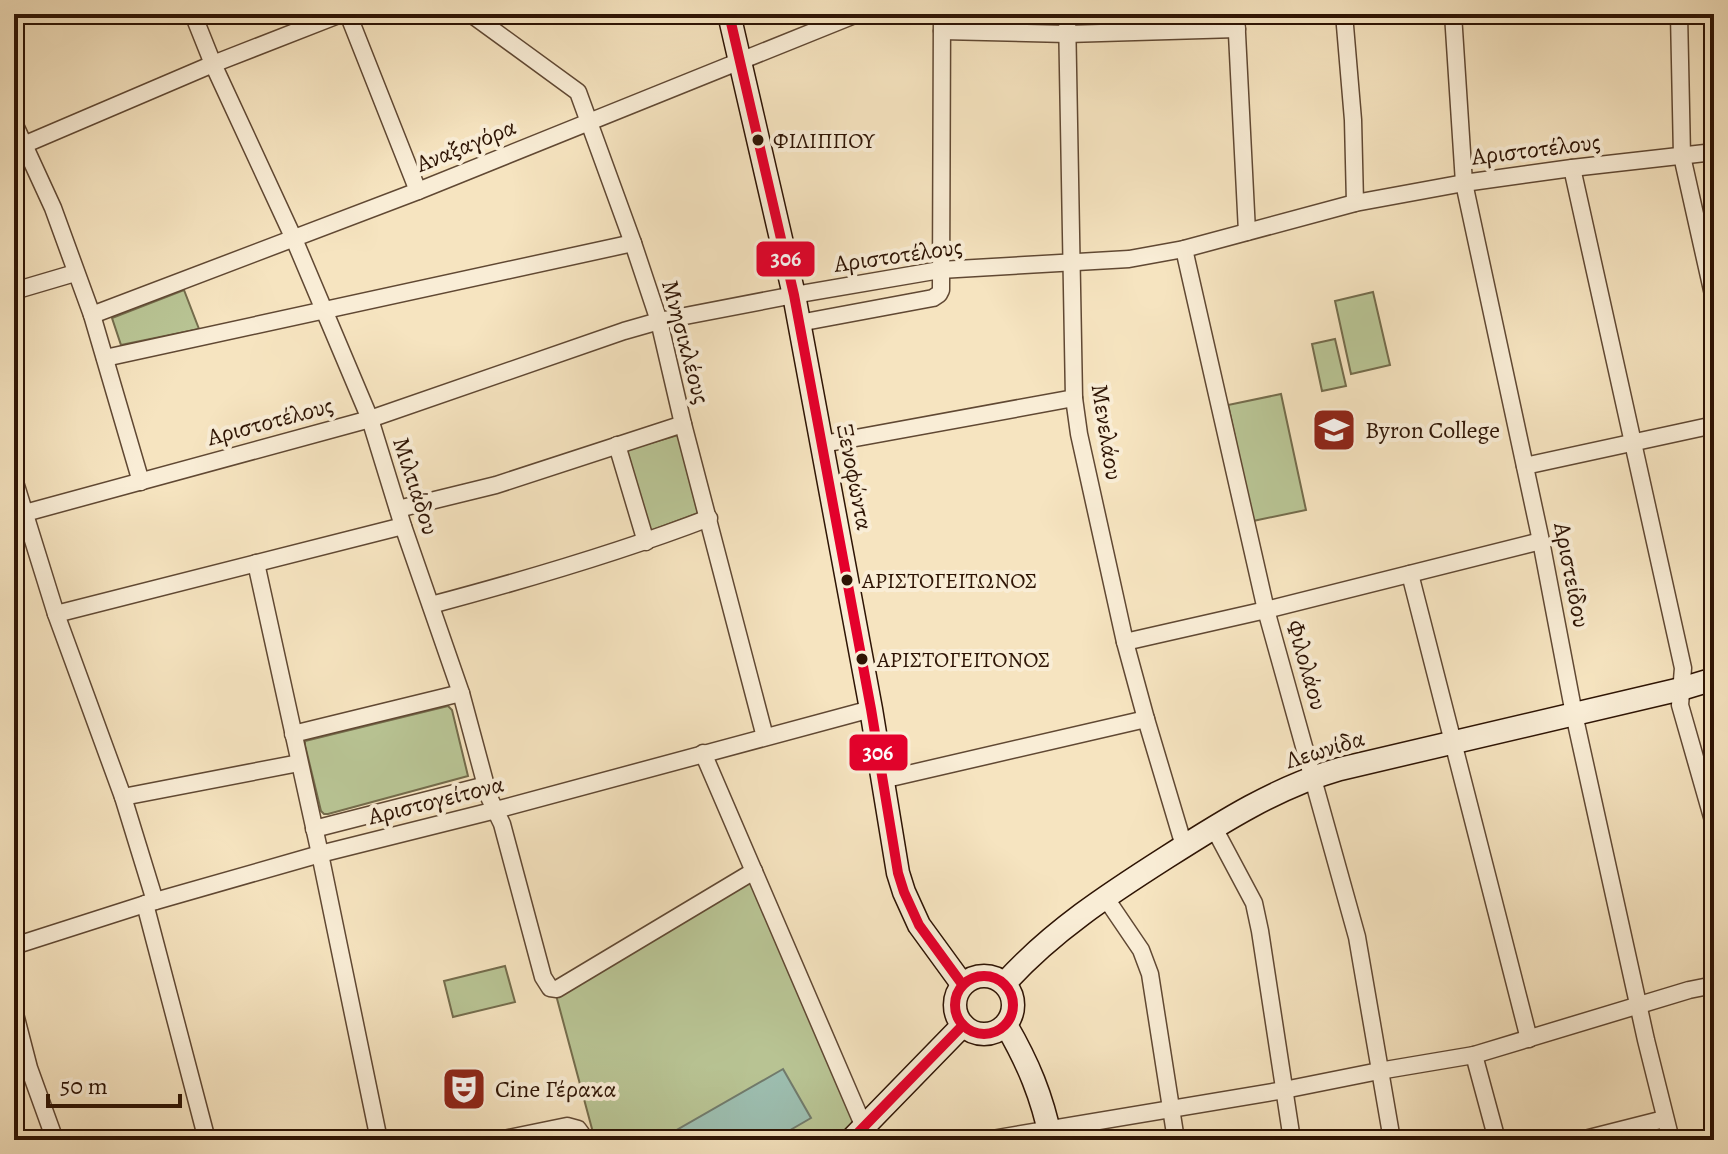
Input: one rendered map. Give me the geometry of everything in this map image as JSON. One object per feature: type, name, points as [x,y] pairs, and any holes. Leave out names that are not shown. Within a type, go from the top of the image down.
[{"type":"street","name":"Μιλτιάδου","points":[[193,14],[294,239],[370,419],[403,526],[461,693],[486,785],[502,824],[543,977],[550,988],[557,989],[754,871]]},
{"type":"street","points":[[19,148],[213,64],[341,14]]},
{"type":"street","points":[[348,14],[418,191]]},
{"type":"street","name":"Μνησικλέους","points":[[471,14],[578,92],[659,321],[765,737]]},
{"type":"street","name":"Ξενοφώντα","points":[[729,14],[794,295],[871,709],[898,873],[919,925],[962,984]]},
{"type":"street","name":"Αναξαγόρα","points":[[92,315],[418,191],[857,14]]},
{"type":"street","name":"Μενελάου","points":[[1067,14],[1074,398],[1079,434],[1125,642],[1184,846]]},
{"type":"street","points":[[1344,14],[1353,120],[1355,203]]},
{"type":"street","name":"Αριστείδου","points":[[1453,14],[1464,183],[1541,541],[1574,714],[1671,1140]]},
{"type":"street","points":[[1679,14],[1682,156],[1714,299]]},
{"type":"street","points":[[799,323],[933,298],[941,290],[942,23],[1067,34],[1236,22],[1247,232]]},
{"type":"street","points":[[14,123],[19,148],[53,208],[92,315],[141,482]]},
{"type":"street","name":"Αριστοτέλους","points":[[19,515],[370,419],[659,321],[940,270],[1129,259],[1184,249],[1355,203],[1464,183],[1714,152]]},
{"type":"street","points":[[1572,168],[1683,668],[1680,705],[1714,824]]},
{"type":"street","points":[[105,358],[633,243]]},
{"type":"street","name":"Φιλολάου","points":[[1184,249],[1266,610],[1357,937],[1392,1140]]},
{"type":"street","points":[[14,291],[75,273]]},
{"type":"street","points":[[823,444],[1074,398]]},
{"type":"street","points":[[398,509],[496,485],[683,424]]},
{"type":"street","points":[[1525,466],[1714,425]]},
{"type":"street","points":[[617,445],[646,542]]},
{"type":"street","points":[[14,479],[19,515],[123,797],[207,1140]]},
{"type":"street","points":[[431,605],[543,575],[709,518]]},
{"type":"street","points":[[56,614],[403,526]]},
{"type":"street","points":[[1125,642],[1541,541]]},
{"type":"street","points":[[256,563],[379,1140]]},
{"type":"street","points":[[1410,574],[1529,1039]]},
{"type":"street","name":"Λεωνίδα","points":[[1005,983],[1054,934],[1105,897],[1184,846],[1281,790],[1314,777],[1714,679]]},
{"type":"street","points":[[293,734],[461,693]]},
{"type":"street","name":"Αριστογείτονα","points":[[14,946],[320,854],[871,709]]},
{"type":"street","points":[[882,780],[1146,719]]},
{"type":"street","points":[[703,753],[754,871],[857,1134],[963,1025]]},
{"type":"street","points":[[123,797],[299,763]]},
{"type":"street","points":[[314,829],[486,785]]},
{"type":"street","points":[[1214,828],[1254,903],[1292,1140]]},
{"type":"street","points":[[1105,897],[1141,950],[1150,974],[1176,1140]]},
{"type":"street","points":[[988,975],[1005,983],[1013,999],[1006,1025],[989,1034],[979,1034],[963,1025],[955,1009],[957,992],[962,984],[988,975]]},
{"type":"street","points":[[986,1140],[1050,1135],[1171,1109],[1474,1055],[1714,985]]},
{"type":"street","points":[[14,1010],[29,1068],[55,1140]]},
{"type":"street","points":[[1006,1025],[1025,1058],[1039,1092],[1050,1135]]},
{"type":"street","points":[[1474,1055],[1497,1140]]},
{"type":"street","points":[[1581,1140],[1664,1119]]},
{"type":"street","points":[[499,1140],[567,1126],[582,1134]]},
{"type":"green space","points":[[184,290],[199,329],[121,345],[112,318]]},
{"type":"green space","points":[[1373,292],[1390,365],[1351,374],[1335,301]]},
{"type":"green space","points":[[1335,339],[1346,386],[1322,391],[1312,344]]},
{"type":"green space","points":[[1281,394],[1306,510],[1253,521],[1228,405]]},
{"type":"green space","points":[[678,435],[698,513],[650,531],[627,450]]},
{"type":"green space","points":[[448,706],[452,710],[468,776],[328,814],[321,811],[305,741]]},
{"type":"green space","points":[[752,877],[858,1119],[833,1140],[595,1140],[556,995]]},
{"type":"green space","points":[[505,966],[515,1002],[453,1017],[444,981]]},
{"type":"shaded area","points":[[783,1069],[811,1118],[773,1140],[670,1140],[668,1135]]},
{"type":"transit line","name":"306","points":[[729,14],[794,295],[871,709],[898,873],[919,925],[962,984]]},
{"type":"transit line","name":"306","points":[[984,976],[1005,984],[1013,1005],[1005,1026],[984,1034],[963,1026],[955,1005],[963,984],[984,976]]},
{"type":"transit line","name":"306","points":[[851,1140],[963,1025]]},
{"type":"place","name":"ΦΙΛΙΠΠΟΥ","points":[[758,140]]},
{"type":"place","name":"Byron College","points":[[1334,430]]},
{"type":"place","name":"ΑΡΙΣΤΟΓΕΙΤΩΝΟΣ","points":[[847,580]]},
{"type":"place","name":"ΑΡΙΣΤΟΓΕΙΤΟΝΟΣ","points":[[862,659]]},
{"type":"place","name":"Cine Γέρακα","points":[[464,1089]]}]
